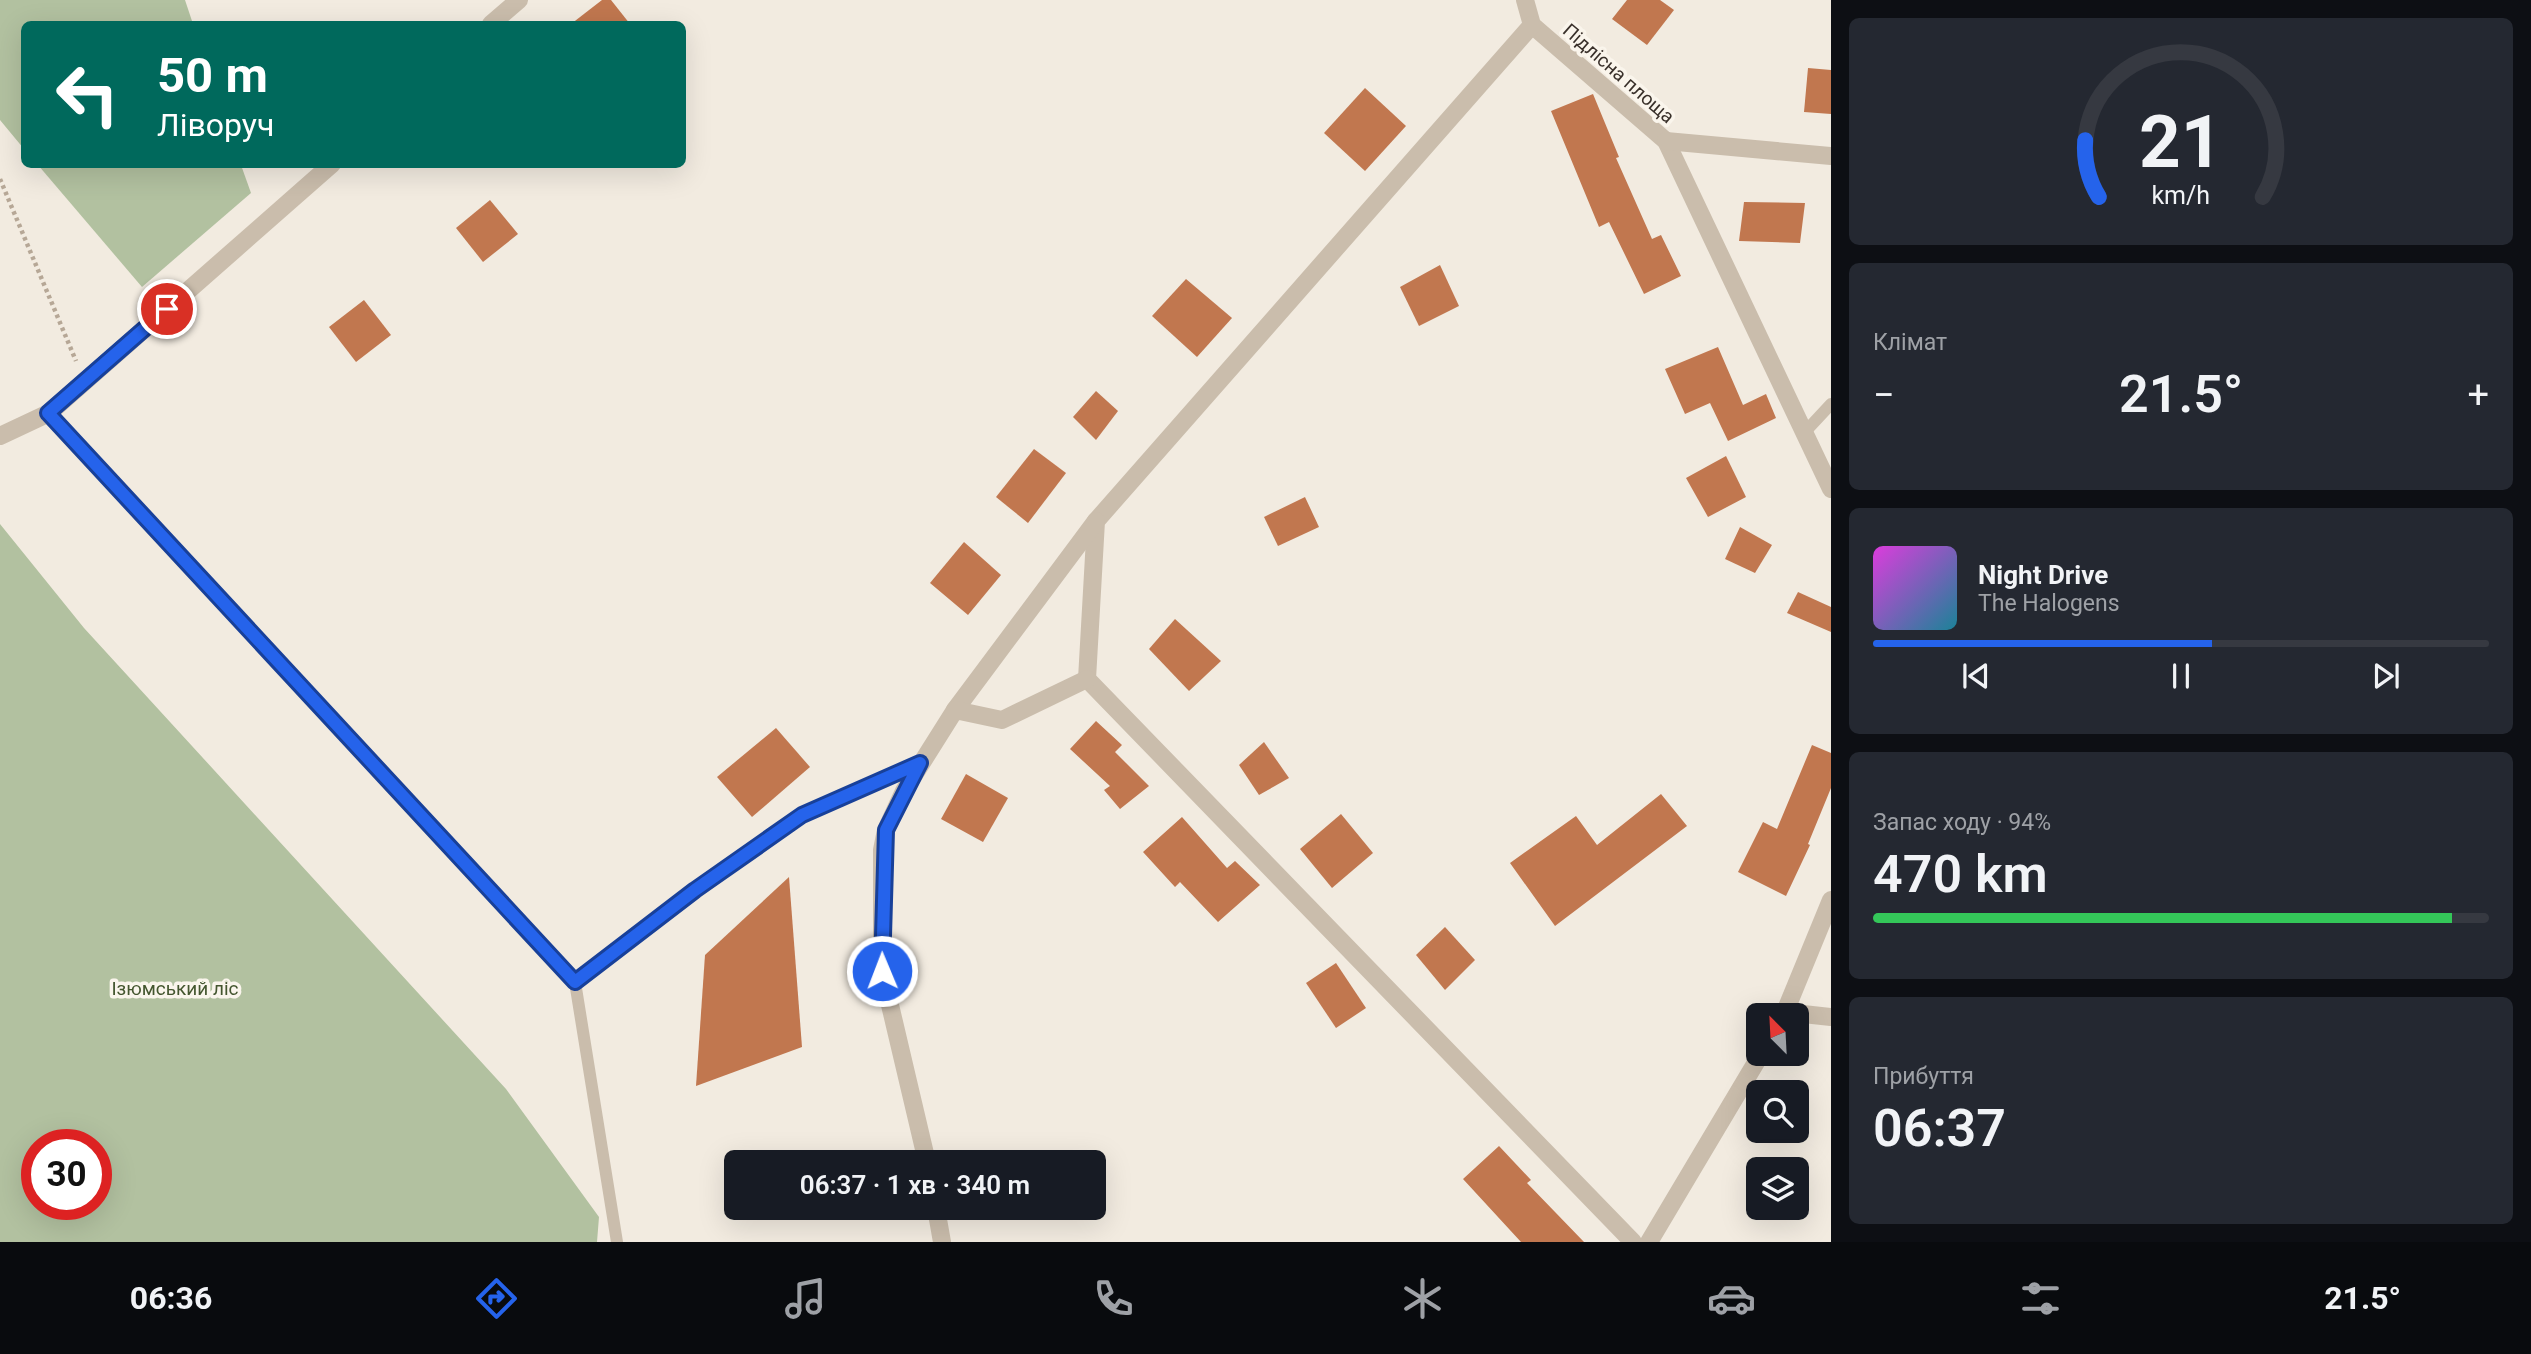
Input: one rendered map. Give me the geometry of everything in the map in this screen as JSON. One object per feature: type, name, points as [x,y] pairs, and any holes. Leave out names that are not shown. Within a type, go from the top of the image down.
[{"type":"street","points":[[494,21],[519,0]]},
{"type":"street","name":"Підлісна площа","points":[[1525,0],[1532,25],[1666,141]]},
{"type":"street","points":[[924,1150],[882,971],[886,830],[920,763],[955,710],[1096,521],[1532,25]]},
{"type":"street","points":[[1666,141],[1831,156]]},
{"type":"street","points":[[1666,141],[1831,489]]},
{"type":"street","points":[[0,436],[48,413],[326,168]]},
{"type":"street","points":[[1096,521],[1087,679],[1633,1242]]},
{"type":"street","points":[[955,710],[1002,720],[1087,679]]},
{"type":"street","points":[[1789,1003],[1831,900]]},
{"type":"street","points":[[1810,1016],[1831,1017]]},
{"type":"street","points":[[1649,1242],[1754,1066]]},
{"type":"street","points":[[938,1220],[942,1242]]},
{"type":"lane","points":[[1804,433],[1831,404]]},
{"type":"lane","points":[[48,413],[575,982],[617,1242]]},
{"type":"lane","points":[[575,982],[695,890],[802,815],[920,763]]},
{"type":"path","points":[[0,179],[85,381]]},
{"type":"green space","points":[[0,0],[185,0],[192,21],[21,21],[21,145],[0,120]]},
{"type":"green space","points":[[41,168],[242,168],[251,193],[142,287]]},
{"type":"green space","name":"Ізюмський ліс","points":[[0,524],[84,628],[506,1089],[599,1217],[597,1242],[0,1242]]},
{"type":"building","points":[[602,0],[611,0],[628,21],[575,21]]},
{"type":"building","points":[[1627,0],[1660,0],[1674,10],[1647,45],[1612,19]]},
{"type":"building","points":[[1808,68],[1831,70],[1831,114],[1804,112]]},
{"type":"building","points":[[1365,88],[1406,126],[1365,171],[1324,133]]},
{"type":"building","points":[[1593,94],[1619,157],[1616,158],[1652,239],[1661,235],[1681,276],[1644,294],[1609,222],[1599,227],[1551,111]]},
{"type":"building","points":[[490,200],[518,234],[483,262],[456,228]]},
{"type":"building","points":[[1744,202],[1805,203],[1800,243],[1739,241]]},
{"type":"building","points":[[1440,265],[1459,306],[1419,326],[1400,287]]},
{"type":"building","points":[[1186,279],[1232,318],[1197,357],[1152,316]]},
{"type":"building","points":[[364,300],[391,335],[356,362],[329,327]]},
{"type":"building","points":[[1718,347],[1743,405],[1766,394],[1776,418],[1728,441],[1710,403],[1685,414],[1665,369]]},
{"type":"building","points":[[1096,391],[1118,411],[1096,440],[1073,417]]},
{"type":"building","points":[[1034,449],[1066,473],[1028,523],[996,497]]},
{"type":"building","points":[[1726,456],[1746,497],[1708,517],[1686,478]]},
{"type":"building","points":[[1305,497],[1319,527],[1278,546],[1264,517]]},
{"type":"building","points":[[1740,527],[1772,545],[1755,573],[1725,559]]},
{"type":"building","points":[[964,542],[1001,575],[968,615],[930,583]]},
{"type":"building","points":[[1798,592],[1831,607],[1831,632],[1787,613]]},
{"type":"building","points":[[1175,619],[1221,661],[1189,691],[1149,649]]},
{"type":"building","points":[[1096,721],[1122,745],[1115,752],[1149,786],[1120,809],[1104,790],[1110,786],[1070,749]]},
{"type":"building","points":[[776,728],[810,767],[752,817],[717,777]]},
{"type":"building","points":[[1264,742],[1289,778],[1259,795],[1239,765]]},
{"type":"building","points":[[1812,745],[1831,753],[1831,788],[1808,844],[1810,845],[1786,896],[1738,872],[1763,822],[1777,829]]},
{"type":"building","points":[[966,774],[1008,798],[983,842],[941,819]]},
{"type":"building","points":[[1661,794],[1687,826],[1555,926],[1510,863],[1576,816],[1597,845]]},
{"type":"building","points":[[1341,814],[1373,853],[1332,888],[1300,849]]},
{"type":"building","points":[[1182,817],[1227,868],[1235,861],[1260,885],[1218,922],[1180,882],[1175,887],[1143,852]]},
{"type":"building","points":[[789,877],[802,1047],[696,1086],[705,955]]},
{"type":"building","points":[[1445,927],[1475,960],[1445,990],[1416,955]]},
{"type":"building","points":[[1336,963],[1366,1008],[1336,1028],[1306,983]]},
{"type":"building","points":[[1499,1146],[1531,1180],[1527,1183],[1584,1242],[1521,1242],[1463,1179]]},
{"type":"route","points":[[167,309],[48,413],[575,982],[695,890],[802,815],[920,763],[886,830],[883,850],[882,971]]}]
